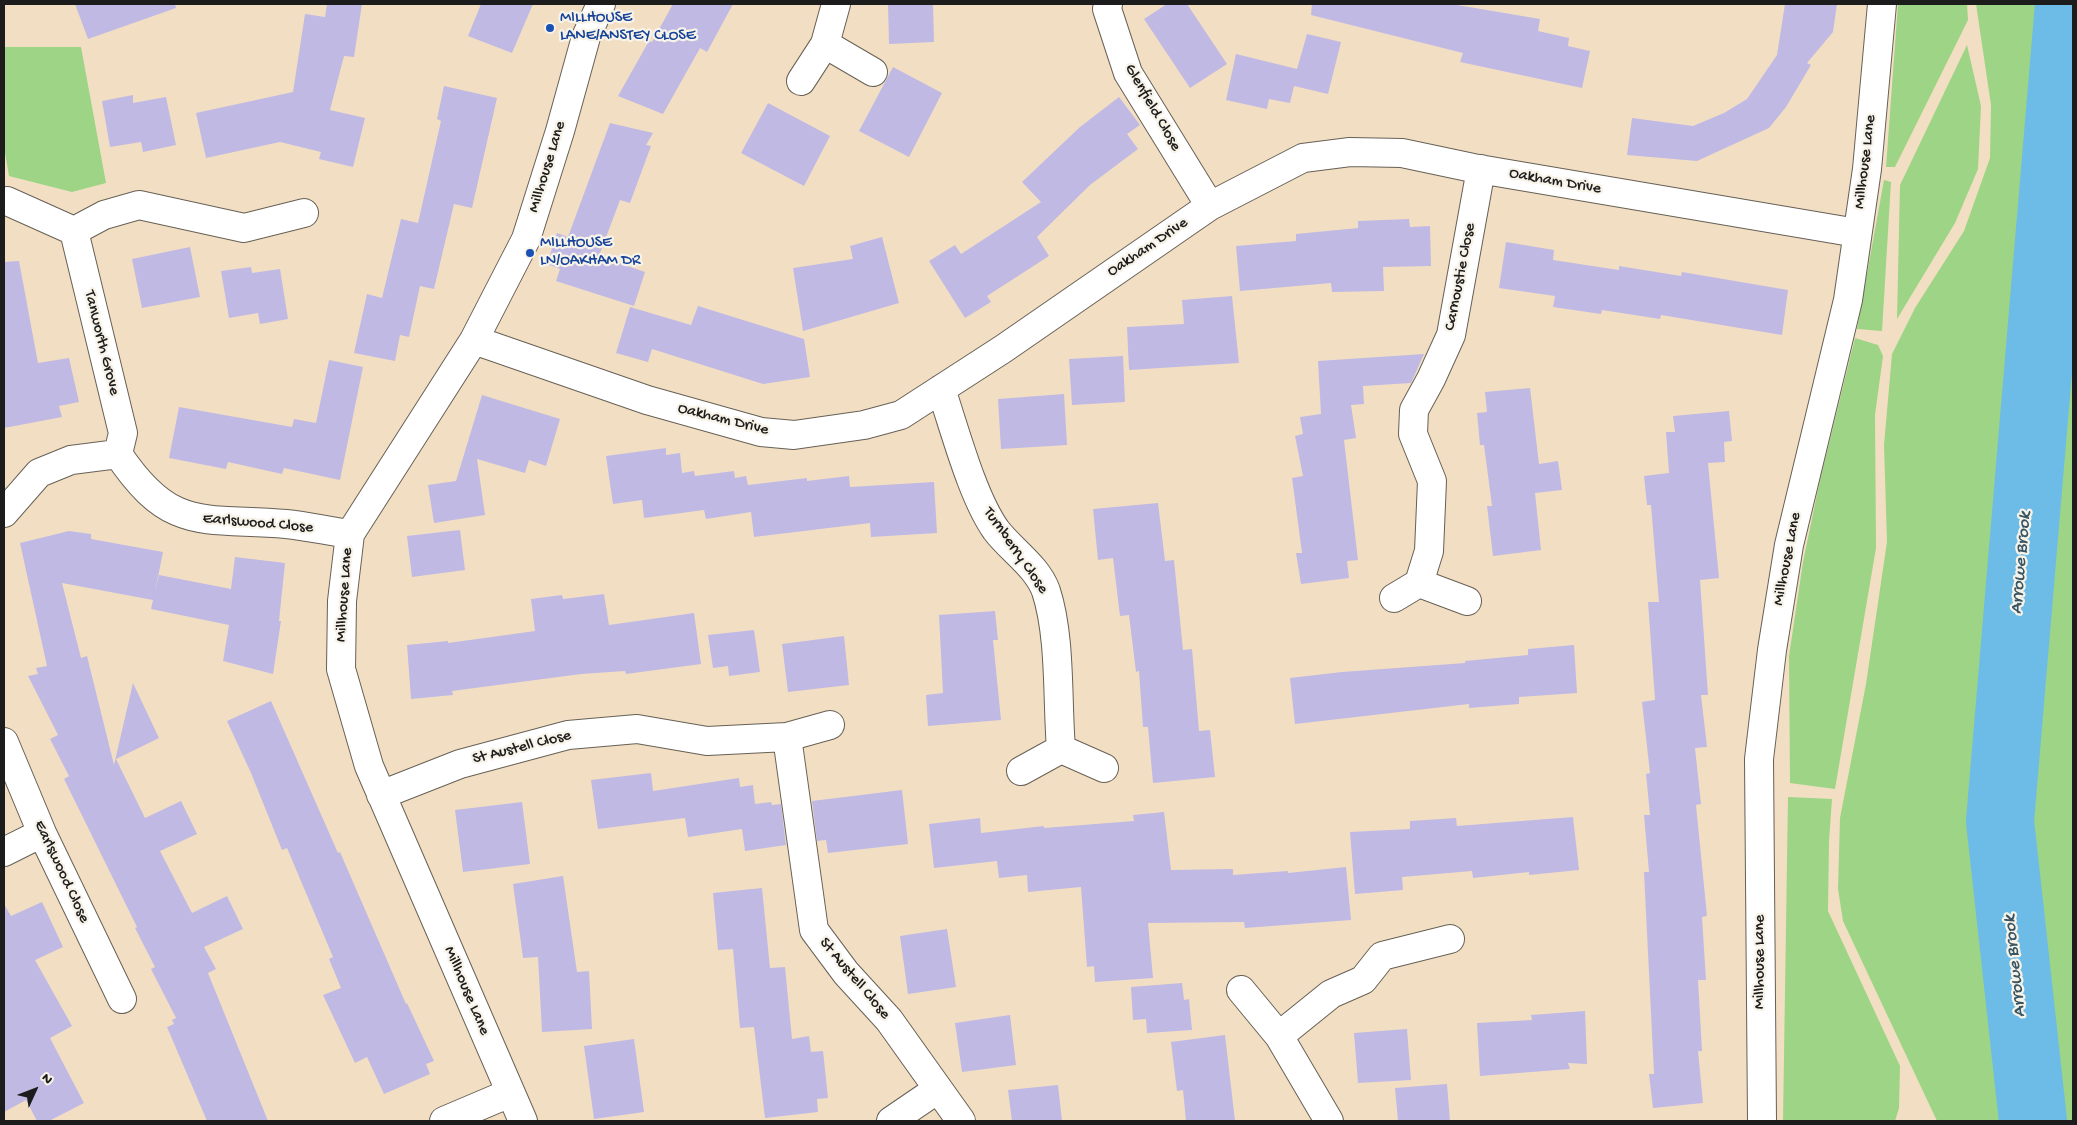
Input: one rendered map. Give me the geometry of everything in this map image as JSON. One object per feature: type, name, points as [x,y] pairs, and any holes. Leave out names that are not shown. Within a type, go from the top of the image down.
[{"type":"street","name":"Millhouse Lane","points":[[523,1121],[369,766],[341,669],[342,600],[350,534],[474,340],[526,239],[560,131],[586,37],[600,4]]},
{"type":"street","points":[[801,80],[825,44],[836,4]]},
{"type":"street","name":"Glenfield Close","points":[[1108,4],[1107,9],[1128,73],[1210,206]]},
{"type":"street","name":"Millhouse Lane","points":[[1762,1121],[1759,759],[1772,650],[1789,545],[1848,300],[1867,169],[1882,4]]},
{"type":"street","points":[[825,44],[873,72]]},
{"type":"street","name":"Oakham Drive","points":[[474,340],[646,400],[761,432],[794,435],[864,425],[901,415],[1210,206],[1303,158],[1350,152],[1402,153],[1481,169],[1857,233]]},
{"type":"street","name":"Carnoustie Close","points":[[1419,583],[1429,551],[1432,481],[1413,434],[1414,410],[1431,379],[1451,335],[1481,169]]},
{"type":"street","points":[[7,201],[74,231],[104,215],[139,205],[244,228],[304,213]]},
{"type":"street","name":"Tanworth Grove","points":[[74,231],[123,433],[118,454]]},
{"type":"street","name":"Turnberry Close","points":[[941,389],[980,500],[996,530],[1025,560],[1045,588],[1053,617],[1061,749]]},
{"type":"street","points":[[4,511],[39,473],[72,460],[118,454]]},
{"type":"street","name":"Earlswood Close","points":[[118,454],[133,477],[152,498],[187,516],[200,520],[286,524],[350,534]]},
{"type":"street","points":[[1394,598],[1419,583],[1467,601]]},
{"type":"street","name":"St Austell Close","points":[[382,795],[460,764],[568,735],[637,729],[707,741],[787,737],[830,725]]},
{"type":"street","name":"St Austell Close","points":[[787,737],[814,930],[846,974],[889,1020],[961,1121]]},
{"type":"street","name":"Earlswood Close","points":[[4,742],[42,834],[122,999]]},
{"type":"street","points":[[1021,771],[1061,749],[1104,768]]},
{"type":"street","points":[[4,852],[42,834]]},
{"type":"street","points":[[1279,1036],[1331,994],[1363,980],[1382,956],[1450,939]]},
{"type":"street","points":[[1241,990],[1279,1036],[1330,1121]]},
{"type":"street","points":[[891,1121],[938,1089]]},
{"type":"street","points":[[444,1121],[510,1093]]},
{"type":"green space","points":[[1898,4],[1967,4],[1968,20],[1895,167],[1886,167]]},
{"type":"green space","points":[[1976,4],[2073,4],[2073,1121],[1937,1121],[1843,921],[1838,889],[1840,818],[1866,684],[1887,542],[1884,445],[1892,354],[1915,308],[1964,231],[1990,158],[1991,105]]},
{"type":"green space","points":[[1967,45],[1981,106],[1978,169],[1955,223],[1897,319],[1900,185]]},
{"type":"green space","points":[[4,47],[81,47],[106,183],[72,192],[9,176],[4,147]]},
{"type":"green space","points":[[1884,180],[1891,182],[1882,331],[1857,329]]},
{"type":"green space","points":[[1855,338],[1878,345],[1883,356],[1875,415],[1876,548],[1835,789],[1790,783],[1789,656],[1803,562],[1820,480]]},
{"type":"green space","points":[[1788,797],[1832,799],[1828,911],[1900,1066],[1899,1108],[1895,1121],[1783,1121]]},
{"type":"building","points":[[75,4],[175,4],[176,8],[88,39]]},
{"type":"building","points":[[327,4],[362,4],[354,57],[344,56],[330,110],[365,118],[353,167],[319,159],[321,152],[280,142],[206,158],[196,113],[293,92],[305,14],[325,17]]},
{"type":"building","points":[[481,4],[533,4],[512,53],[468,36]]},
{"type":"building","points":[[673,4],[733,4],[707,52],[700,48],[663,114],[618,96],[649,41],[652,42]]},
{"type":"building","points":[[888,4],[933,4],[934,42],[889,44]]},
{"type":"building","points":[[1167,4],[1187,4],[1227,64],[1190,88],[1144,19]]},
{"type":"building","points":[[1312,4],[1451,4],[1540,19],[1538,31],[1569,38],[1568,46],[1590,51],[1582,88],[1460,62],[1463,53],[1311,15]]},
{"type":"building","points":[[1785,4],[1837,4],[1833,32],[1807,63],[1811,65],[1786,107],[1769,128],[1697,161],[1627,155],[1632,118],[1693,126],[1724,113],[1747,99],[1777,55]]},
{"type":"building","points":[[1307,34],[1341,42],[1328,94],[1294,86],[1290,103],[1269,99],[1267,109],[1226,100],[1236,54],[1297,69]]},
{"type":"building","points":[[893,67],[942,93],[909,157],[859,131]]},
{"type":"building","points":[[444,86],[497,98],[472,208],[454,204],[434,289],[420,286],[409,337],[400,335],[395,361],[354,353],[367,294],[382,298],[401,219],[418,223],[441,121],[437,119]]},
{"type":"building","points":[[133,95],[133,103],[166,97],[176,145],[143,152],[141,142],[110,147],[102,101]]},
{"type":"building","points":[[1119,97],[1140,125],[1127,134],[1138,149],[1090,185],[1037,237],[1049,256],[987,296],[991,302],[965,318],[929,261],[955,245],[961,254],[1041,202],[1022,182],[1080,127]]},
{"type":"building","points":[[768,103],[830,136],[804,186],[741,153]]},
{"type":"building","points":[[610,123],[653,133],[646,145],[651,146],[630,203],[620,200],[599,256],[645,272],[634,306],[556,281],[560,269],[547,264],[557,233],[568,237]]},
{"type":"building","points":[[1409,219],[1410,227],[1430,226],[1431,266],[1383,267],[1384,291],[1332,292],[1331,283],[1240,291],[1236,246],[1296,241],[1296,234],[1358,228],[1358,221]]},
{"type":"building","points":[[882,237],[899,303],[803,331],[793,268],[853,259],[850,246]]},
{"type":"building","points":[[1506,242],[1554,250],[1553,260],[1619,270],[1619,266],[1681,276],[1682,272],[1788,290],[1782,335],[1661,315],[1660,319],[1602,310],[1601,314],[1553,307],[1555,296],[1499,288]]},
{"type":"building","points":[[190,247],[200,297],[142,308],[132,259]]},
{"type":"building","points":[[19,261],[38,363],[69,358],[79,402],[59,406],[62,417],[4,428],[4,262]]},
{"type":"building","points":[[251,267],[252,273],[280,269],[288,319],[260,324],[258,313],[229,318],[221,271]]},
{"type":"building","points":[[1232,296],[1239,363],[1129,370],[1127,327],[1184,324],[1182,300]]},
{"type":"building","points":[[698,306],[804,339],[810,377],[763,384],[652,349],[648,362],[616,353],[630,307],[691,325]]},
{"type":"building","points":[[1424,354],[1411,383],[1363,386],[1364,404],[1351,405],[1356,438],[1344,440],[1358,560],[1347,561],[1349,578],[1301,584],[1296,553],[1302,553],[1292,478],[1303,476],[1295,436],[1303,434],[1300,417],[1321,414],[1318,361]]},
{"type":"building","points":[[1123,356],[1125,402],[1072,405],[1069,359]]},
{"type":"building","points":[[329,360],[363,367],[340,480],[284,468],[282,474],[228,462],[226,469],[169,458],[179,407],[292,427],[294,419],[316,423]]},
{"type":"building","points":[[1530,388],[1539,464],[1558,461],[1562,490],[1535,493],[1541,550],[1493,556],[1487,506],[1492,506],[1484,445],[1480,445],[1477,413],[1487,412],[1485,392]]},
{"type":"building","points":[[1064,394],[1067,445],[1001,449],[998,399]]},
{"type":"building","points":[[482,395],[560,419],[546,466],[529,460],[525,473],[477,459],[485,515],[434,523],[428,485],[456,481]]},
{"type":"building","points":[[1729,411],[1732,441],[1724,442],[1725,462],[1708,463],[1719,578],[1700,580],[1708,695],[1701,695],[1707,747],[1695,748],[1701,804],[1696,805],[1707,916],[1702,917],[1706,980],[1698,980],[1702,1051],[1698,1051],[1703,1103],[1653,1108],[1649,1074],[1654,1074],[1644,872],[1649,872],[1644,815],[1650,815],[1646,774],[1650,773],[1642,702],[1655,700],[1648,602],[1659,602],[1651,505],[1647,505],[1644,476],[1669,473],[1666,432],[1675,432],[1673,416]]},
{"type":"building","points":[[666,448],[666,455],[680,453],[682,473],[694,471],[695,476],[734,471],[735,478],[746,476],[748,485],[807,478],[807,481],[849,476],[850,487],[934,482],[937,533],[871,537],[870,523],[754,537],[751,512],[706,519],[704,510],[644,518],[642,500],[613,504],[606,456]]},
{"type":"building","points":[[1158,503],[1165,561],[1174,560],[1183,650],[1192,649],[1199,731],[1210,730],[1215,777],[1153,783],[1148,727],[1143,727],[1139,671],[1136,672],[1129,615],[1120,616],[1113,558],[1098,560],[1093,509]]},
{"type":"building","points":[[460,530],[465,570],[412,577],[407,536]]},
{"type":"building","points":[[69,531],[91,534],[91,539],[163,552],[155,592],[159,575],[231,589],[235,557],[285,563],[279,621],[281,621],[273,674],[223,661],[229,625],[151,609],[153,600],[62,583],[81,658],[87,656],[114,765],[133,683],[159,738],[116,759],[145,818],[181,801],[197,834],[160,851],[192,913],[227,896],[243,929],[204,947],[216,969],[208,973],[268,1121],[207,1121],[167,1027],[174,1024],[172,1020],[176,1018],[151,969],[155,967],[135,928],[137,927],[64,779],[69,776],[50,739],[58,735],[28,676],[38,674],[36,668],[47,666],[20,543]]},
{"type":"building","points":[[604,594],[609,625],[694,613],[701,664],[626,674],[625,671],[581,674],[452,691],[453,695],[411,699],[407,645],[448,641],[448,643],[535,631],[531,599],[562,595],[563,599]]},
{"type":"building","points":[[995,611],[998,640],[993,640],[1001,720],[928,726],[926,695],[943,693],[939,615]]},
{"type":"building","points":[[754,630],[760,672],[729,676],[728,666],[713,668],[708,635]]},
{"type":"building","points":[[844,636],[849,685],[788,692],[782,644]]},
{"type":"building","points":[[1574,645],[1577,693],[1519,697],[1519,704],[1469,708],[1469,704],[1295,724],[1290,678],[1342,672],[1465,663],[1465,661],[1528,655],[1528,649]]},
{"type":"building","points":[[271,701],[338,853],[340,852],[406,1004],[434,1061],[426,1064],[430,1074],[384,1094],[367,1057],[355,1063],[323,995],[341,988],[329,959],[333,957],[287,848],[282,850],[251,773],[227,721]]},
{"type":"building","points":[[651,773],[653,791],[739,778],[740,787],[753,785],[755,804],[771,802],[772,805],[781,804],[786,845],[745,851],[742,829],[688,837],[685,818],[598,829],[591,780]]},
{"type":"building","points":[[902,790],[908,844],[828,853],[826,840],[817,841],[812,801]]},
{"type":"building","points":[[522,802],[530,864],[463,872],[455,810]]},
{"type":"building","points":[[1164,812],[1171,870],[1233,869],[1233,875],[1288,871],[1288,873],[1346,867],[1351,920],[1245,928],[1244,922],[1148,923],[1153,978],[1095,982],[1094,966],[1087,967],[1081,887],[1028,892],[1027,875],[999,878],[997,861],[934,868],[929,824],[980,818],[981,833],[1044,826],[1044,828],[1134,821],[1133,815]]},
{"type":"building","points":[[1573,817],[1579,870],[1529,875],[1529,872],[1473,878],[1472,871],[1402,877],[1403,890],[1355,894],[1350,832],[1410,829],[1410,821],[1456,818],[1457,826]]},
{"type":"building","points":[[563,876],[577,972],[589,971],[592,1029],[542,1032],[538,957],[523,958],[513,884]]},
{"type":"building","points":[[762,888],[770,968],[785,967],[792,1039],[809,1036],[811,1052],[823,1051],[828,1098],[817,1099],[818,1112],[765,1118],[754,1027],[740,1028],[733,949],[718,950],[713,893]]},
{"type":"building","points":[[42,902],[63,947],[35,960],[72,1026],[50,1038],[84,1103],[49,1121],[37,1121],[26,1100],[4,1112],[4,904],[11,916]]},
{"type":"building","points":[[947,929],[956,987],[908,994],[900,936]]},
{"type":"building","points":[[1182,983],[1184,1000],[1189,999],[1192,1030],[1147,1033],[1146,1019],[1133,1020],[1131,987]]},
{"type":"building","points":[[1585,1011],[1587,1064],[1568,1063],[1570,1069],[1480,1076],[1477,1023],[1532,1020],[1531,1015]]},
{"type":"building","points":[[1010,1015],[1016,1065],[962,1072],[955,1023]]},
{"type":"building","points":[[1407,1029],[1411,1080],[1358,1083],[1354,1033]]},
{"type":"building","points":[[1225,1035],[1235,1121],[1186,1121],[1183,1090],[1177,1091],[1171,1042]]},
{"type":"building","points":[[634,1039],[644,1112],[594,1119],[584,1046]]},
{"type":"building","points":[[1447,1084],[1450,1121],[1398,1121],[1395,1088]]},
{"type":"building","points":[[1058,1085],[1062,1121],[1012,1121],[1008,1090]]},
{"type":"waterway","name":"Arrowe Brook","points":[[2033,1121],[2000,821],[2069,4]]},
{"type":"place","name":"MILLHOUSE LANE/ANSTEY CLOSE","points":[[550,28]]},
{"type":"place","name":"MILLHOUSE LN/OAKHAM DR","points":[[530,253]]}]
